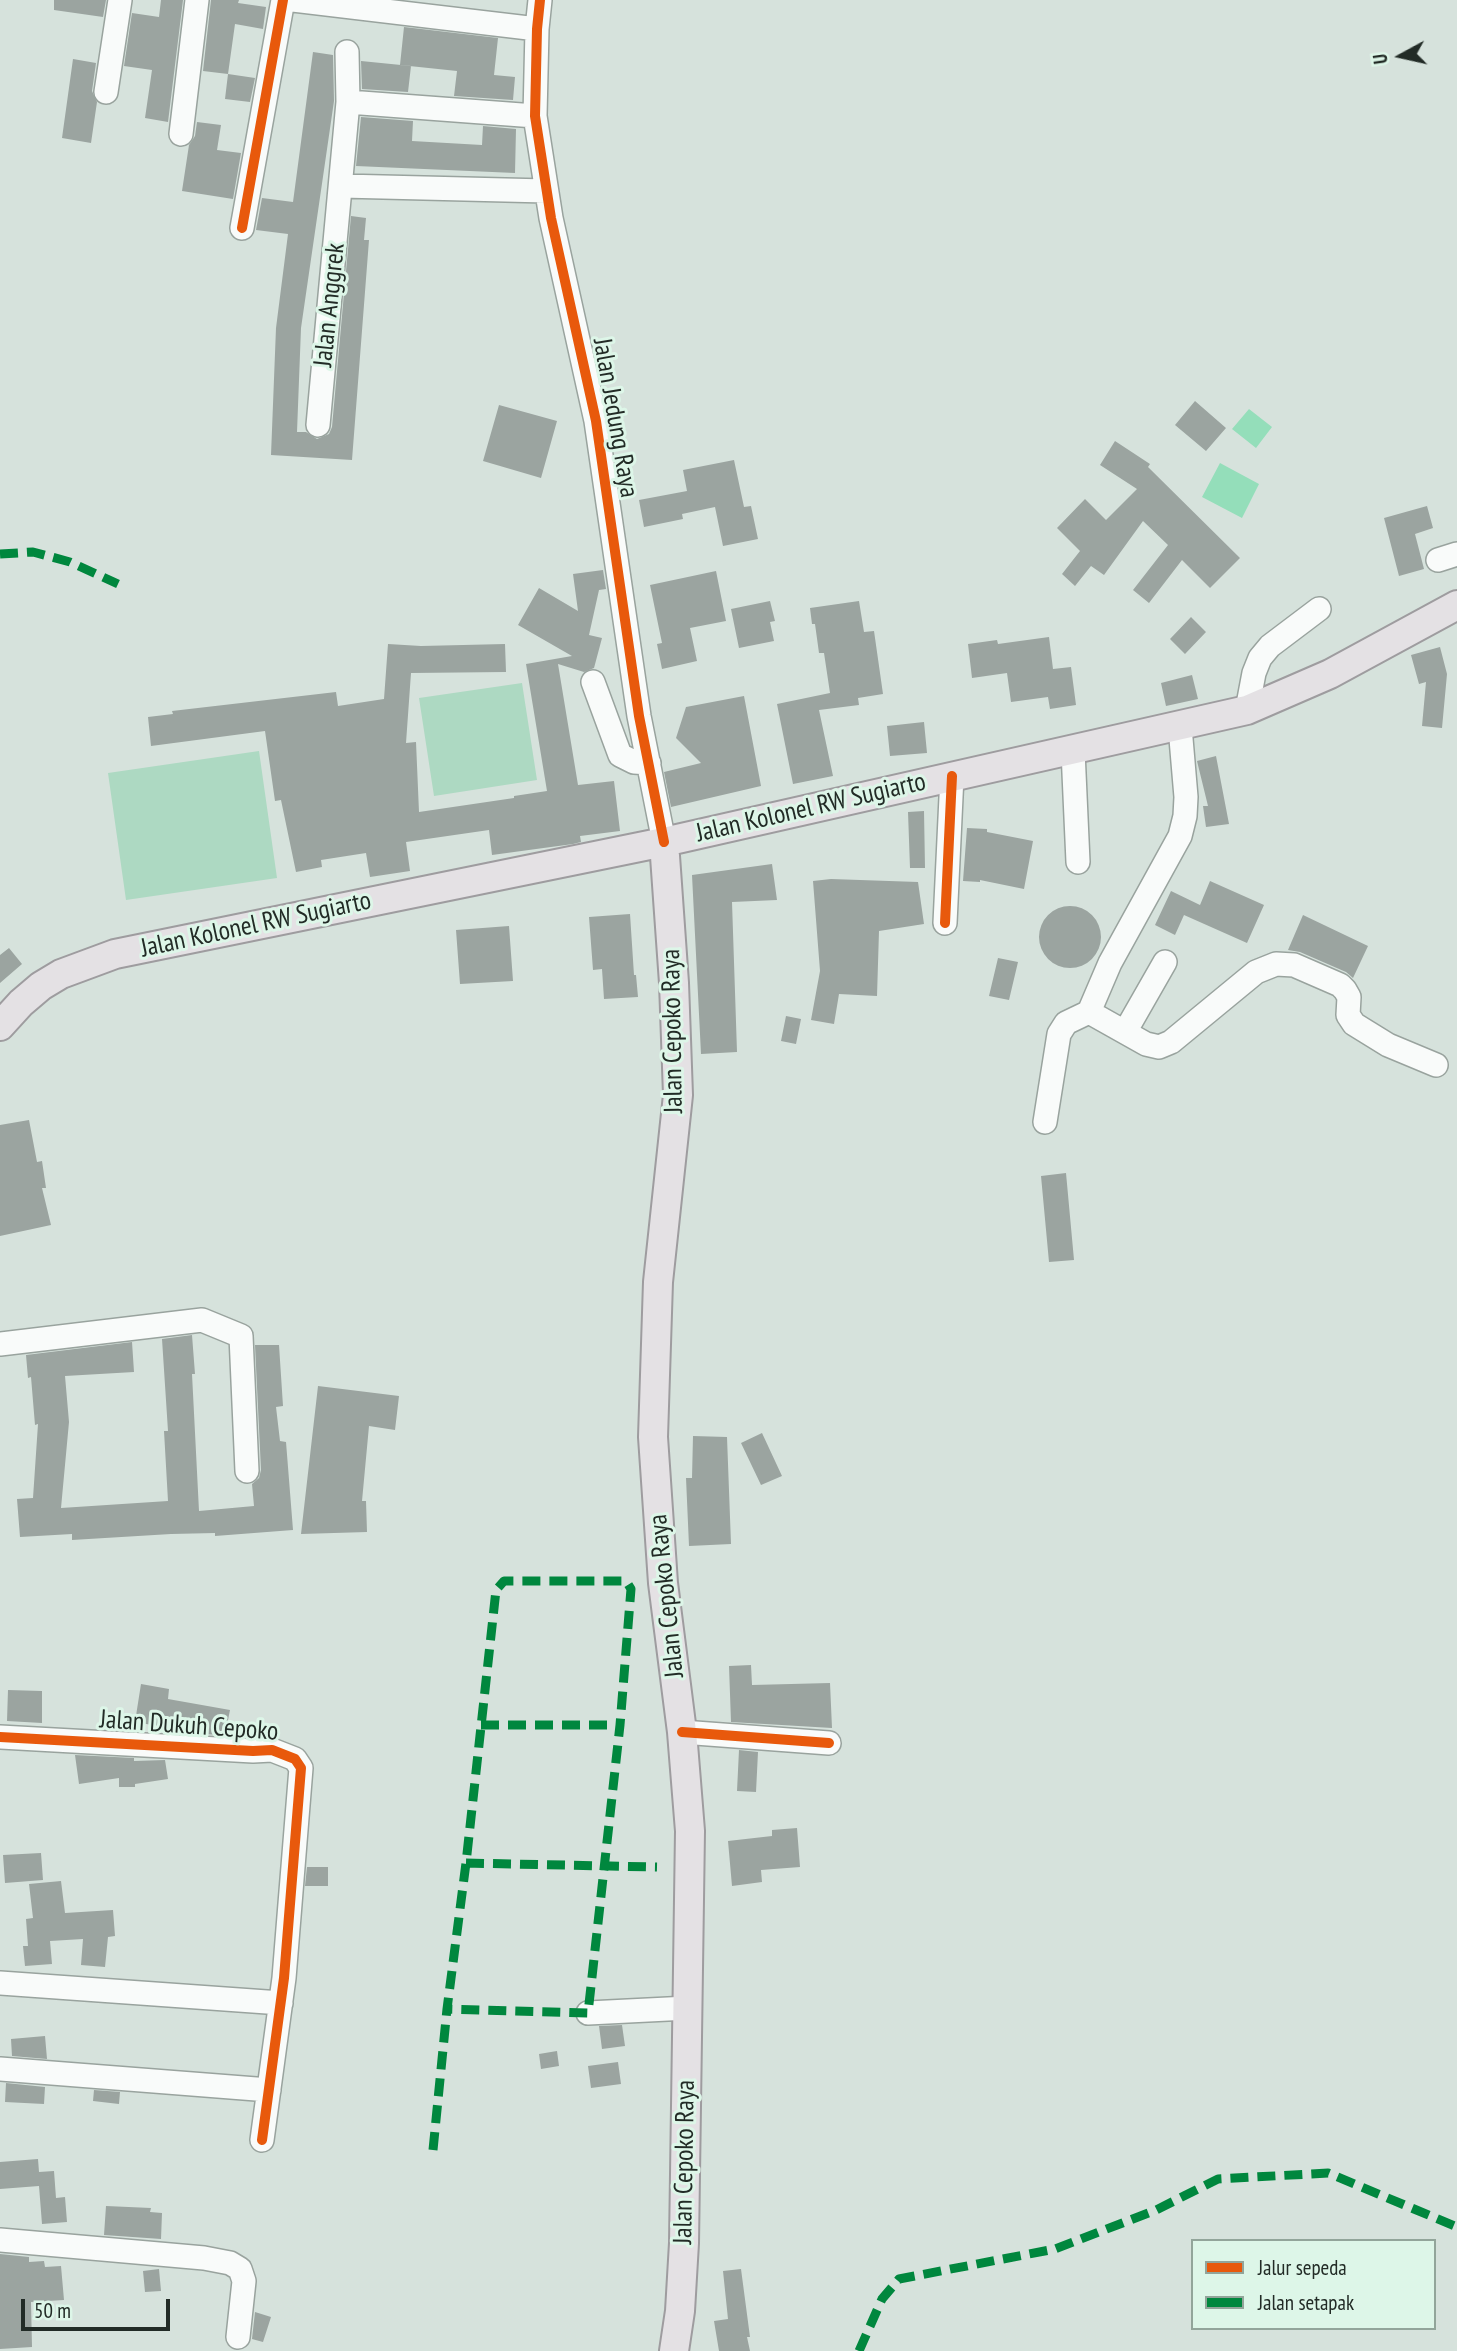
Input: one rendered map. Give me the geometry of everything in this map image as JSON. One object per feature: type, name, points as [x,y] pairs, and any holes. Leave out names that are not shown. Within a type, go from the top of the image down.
[{"type":"main road","name":"Jalan Kolonel RW Sugiarto","points":[[0,1026],[41,986],[61,974],[115,954],[664,842],[1247,710],[1330,674],[1457,605]]},
{"type":"main road","name":"Jalan Cepoko Raya","points":[[664,842],[674,983],[678,1094],[658,1282],[653,1364],[653,1437],[663,1583],[682,1732],[690,1831],[684,2243],[680,2311],[674,2351]]},
{"type":"street","points":[[106,92],[120,0]]},
{"type":"street","points":[[181,134],[197,0]]},
{"type":"street","points":[[242,228],[283,0]]},
{"type":"street","points":[[293,0],[537,29]]},
{"type":"street","name":"Jalan Jedung Raya","points":[[540,0],[535,116],[547,191],[596,421],[639,716],[664,842]]},
{"type":"street","name":"Jalan Anggrek","points":[[318,425],[342,186],[348,102],[347,52]]},
{"type":"street","points":[[348,102],[535,116]]},
{"type":"street","points":[[342,186],[547,191]]},
{"type":"street","points":[[1247,710],[1254,673],[1260,658],[1270,646],[1319,609]]},
{"type":"street","points":[[593,682],[620,755],[634,762],[649,763]]},
{"type":"street","points":[[1045,1122],[1059,1034],[1066,1023],[1089,1012],[1110,962],[1180,835],[1186,797],[1180,727]]},
{"type":"street","points":[[1073,751],[1078,862]]},
{"type":"street","points":[[945,923],[952,776]]},
{"type":"street","points":[[1125,1032],[1165,962]]},
{"type":"street","points":[[1089,1012],[1153,1046],[1165,1045],[1256,972],[1276,964],[1294,965],[1340,985],[1349,997],[1349,1015],[1354,1024],[1388,1045],[1436,1065]]},
{"type":"street","points":[[0,1344],[202,1320],[241,1336],[247,1471]]},
{"type":"street","points":[[682,1732],[829,1743]]},
{"type":"street","name":"Jalan Dukuh Cepoko","points":[[0,1737],[272,1750],[295,1759],[301,1768],[281,2003],[262,2140]]},
{"type":"street","points":[[0,1983],[281,2003]]},
{"type":"street","points":[[587,2013],[688,2008]]},
{"type":"street","points":[[0,2069],[269,2090]]},
{"type":"street","points":[[0,2240],[204,2258],[230,2263],[240,2269],[244,2281],[238,2337]]},
{"type":"shaded area","points":[[1249,409],[1272,427],[1256,448],[1232,429]]},
{"type":"shaded area","points":[[1220,463],[1259,484],[1242,518],[1202,497]]},
{"type":"shaded area","points":[[522,683],[537,780],[434,796],[419,698]]},
{"type":"shaded area","points":[[259,751],[277,878],[126,900],[108,773]]},
{"type":"building","points":[[54,0],[106,0],[103,17],[54,10]]},
{"type":"building","points":[[161,0],[183,0],[168,122],[145,118],[152,70],[124,66],[132,13],[159,17]]},
{"type":"building","points":[[211,0],[239,0],[238,3],[266,7],[263,29],[235,24],[228,74],[203,71]]},
{"type":"building","points":[[404,27],[498,38],[494,75],[515,77],[513,100],[454,96],[457,71],[400,65]]},
{"type":"building","points":[[313,52],[333,55],[334,101],[301,328],[297,432],[306,432],[317,439],[329,434],[332,427],[351,216],[366,218],[364,240],[369,240],[352,460],[271,455],[276,328],[288,234],[256,230],[262,198],[293,202]]},
{"type":"building","points":[[73,59],[96,63],[92,91],[97,102],[91,143],[62,138]]},
{"type":"building","points":[[361,61],[411,66],[408,92],[362,89]]},
{"type":"building","points":[[228,74],[255,78],[250,102],[225,99]]},
{"type":"building","points":[[361,117],[413,121],[412,141],[482,145],[483,126],[516,129],[515,173],[356,166]]},
{"type":"building","points":[[197,122],[221,125],[217,150],[241,153],[233,199],[182,191],[189,145],[195,136]]},
{"type":"building","points":[[1195,401],[1226,428],[1206,451],[1175,425]]},
{"type":"building","points":[[499,405],[557,421],[541,478],[483,461]]},
{"type":"building","points":[[1115,441],[1150,464],[1148,467],[1240,558],[1210,588],[1182,560],[1149,603],[1133,590],[1168,545],[1143,521],[1104,575],[1091,566],[1075,586],[1062,574],[1080,551],[1057,528],[1085,499],[1106,520],[1137,489],[1100,465]]},
{"type":"building","points":[[734,460],[744,507],[751,506],[758,539],[723,546],[715,507],[682,514],[683,519],[644,527],[639,500],[687,491],[683,470]]},
{"type":"building","points":[[1427,506],[1433,528],[1415,534],[1424,569],[1399,576],[1384,518]]},
{"type":"building","points":[[603,570],[606,589],[599,590],[589,635],[602,638],[594,668],[584,672],[558,664],[578,785],[614,781],[620,831],[580,836],[581,842],[573,844],[492,855],[489,830],[406,842],[410,871],[370,877],[366,853],[321,860],[322,867],[296,872],[281,800],[275,801],[265,731],[151,746],[148,717],[173,714],[172,711],[336,692],[338,706],[384,699],[388,644],[505,644],[506,672],[411,673],[406,743],[416,742],[419,812],[547,791],[526,664],[572,656],[518,625],[539,588],[578,611],[573,574]]},
{"type":"building","points":[[716,571],[726,621],[690,628],[697,661],[662,669],[657,644],[662,643],[650,585]]},
{"type":"building","points":[[770,601],[775,621],[770,622],[774,641],[739,648],[731,609]]},
{"type":"building","points":[[859,601],[864,632],[874,631],[883,694],[858,698],[859,705],[819,710],[833,776],[793,784],[777,704],[830,693],[824,653],[819,653],[810,608]]},
{"type":"building","points":[[1191,617],[1206,632],[1185,654],[1170,639]]},
{"type":"building","points":[[1049,637],[1053,669],[1071,667],[1076,705],[1050,709],[1048,697],[1011,702],[1007,673],[972,678],[968,644],[997,640],[998,644]]},
{"type":"building","points":[[1440,647],[1447,674],[1442,728],[1422,726],[1426,682],[1419,684],[1411,655]]},
{"type":"building","points":[[1192,675],[1198,699],[1166,706],[1161,683]]},
{"type":"building","points":[[744,696],[761,786],[671,807],[664,772],[701,763],[676,738],[686,707]]},
{"type":"building","points":[[924,722],[927,753],[890,756],[887,726]]},
{"type":"building","points":[[1216,756],[1229,824],[1206,827],[1203,806],[1208,806],[1197,761]]},
{"type":"building","points":[[924,811],[925,868],[910,868],[908,812]]},
{"type":"building","points":[[967,828],[987,829],[987,832],[1033,841],[1024,889],[980,880],[963,881]]},
{"type":"building","points":[[772,864],[777,900],[732,902],[737,1052],[701,1054],[692,875]]},
{"type":"building","points":[[831,879],[918,882],[924,924],[879,931],[877,996],[839,994],[834,1024],[811,1020],[820,971],[813,881]]},
{"type":"building","points":[[1210,881],[1264,905],[1247,943],[1184,915],[1175,935],[1155,925],[1171,891],[1200,905]]},
{"type":"building","points":[[1070,906],[1092,915],[1101,937],[1092,959],[1070,968],[1048,959],[1039,937],[1048,915]]},
{"type":"building","points":[[630,914],[638,997],[604,999],[602,969],[593,970],[589,917]]},
{"type":"building","points":[[1303,915],[1368,946],[1353,978],[1346,972],[1300,952],[1288,950]]},
{"type":"building","points":[[509,926],[513,981],[460,984],[456,930]]},
{"type":"building","points":[[9,948],[22,964],[0,983],[0,955]]},
{"type":"building","points":[[998,958],[1018,962],[1009,1000],[989,996]]},
{"type":"building","points":[[786,1016],[801,1019],[796,1044],[781,1041]]},
{"type":"building","points":[[29,1120],[37,1162],[42,1161],[46,1188],[42,1188],[51,1225],[0,1236],[0,1125]]},
{"type":"building","points":[[1066,1173],[1074,1260],[1049,1262],[1041,1176]]},
{"type":"building","points":[[192,1335],[199,1511],[254,1506],[252,1484],[259,1478],[261,1470],[255,1345],[279,1345],[283,1406],[276,1407],[280,1441],[286,1442],[293,1530],[215,1536],[215,1533],[171,1534],[72,1540],[72,1534],[20,1537],[17,1499],[33,1498],[38,1424],[35,1425],[31,1377],[28,1378],[26,1355],[132,1342],[134,1372],[65,1376],[69,1422],[61,1508],[168,1501],[164,1431],[168,1431],[162,1339]]},
{"type":"building","points":[[318,1386],[399,1396],[395,1430],[369,1426],[362,1501],[366,1501],[367,1532],[301,1534]]},
{"type":"building","points":[[762,1433],[782,1476],[761,1485],[741,1443]]},
{"type":"building","points":[[693,1436],[727,1437],[731,1544],[689,1546],[686,1478],[692,1478]]},
{"type":"building","points":[[751,1665],[752,1685],[830,1683],[832,1728],[731,1722],[729,1666]]},
{"type":"building","points":[[141,1684],[169,1689],[168,1699],[230,1710],[225,1735],[172,1733],[168,1732],[169,1728],[135,1722]]},
{"type":"building","points":[[8,1690],[42,1691],[42,1723],[7,1721]]},
{"type":"building","points":[[739,1750],[758,1752],[756,1792],[737,1791]]},
{"type":"building","points":[[75,1755],[134,1758],[134,1761],[165,1760],[168,1779],[135,1784],[135,1787],[119,1787],[119,1778],[79,1784]]},
{"type":"building","points":[[797,1828],[800,1867],[761,1870],[762,1882],[732,1886],[728,1841],[772,1836],[772,1830]]},
{"type":"building","points":[[41,1853],[43,1880],[5,1883],[3,1855]]},
{"type":"building","points":[[307,1867],[328,1867],[328,1886],[305,1886]]},
{"type":"building","points":[[61,1881],[65,1913],[113,1910],[115,1936],[108,1937],[105,1967],[81,1965],[83,1939],[50,1941],[52,1964],[25,1966],[23,1946],[28,1946],[26,1919],[33,1918],[29,1884]]},
{"type":"building","points":[[622,2025],[625,2046],[602,2049],[599,2026]]},
{"type":"building","points":[[45,2036],[47,2059],[12,2056],[11,2039]]},
{"type":"building","points":[[557,2051],[559,2066],[541,2069],[539,2054]]},
{"type":"building","points":[[618,2062],[621,2084],[591,2088],[588,2066]]},
{"type":"building","points":[[6,2083],[45,2087],[44,2104],[5,2102]]},
{"type":"building","points":[[94,2090],[120,2092],[119,2104],[93,2101]]},
{"type":"building","points":[[38,2159],[39,2172],[54,2171],[56,2198],[65,2197],[67,2222],[42,2224],[39,2186],[0,2189],[0,2162]]},
{"type":"building","points":[[106,2206],[151,2208],[150,2212],[162,2213],[161,2239],[104,2235]]},
{"type":"building","points":[[0,2254],[29,2257],[29,2262],[44,2261],[45,2267],[61,2266],[64,2300],[31,2302],[32,2347],[0,2349]]},
{"type":"building","points":[[159,2269],[161,2291],[145,2292],[143,2271]]},
{"type":"building","points":[[741,2269],[750,2351],[719,2351],[714,2321],[728,2319],[723,2271]]},
{"type":"building","points":[[255,2312],[271,2317],[263,2342],[252,2339]]},
{"type":"marked path","points":[[0,554],[33,552],[70,562],[118,584]]},
{"type":"marked path","points":[[433,2150],[447,2009],[496,1590],[504,1581],[626,1581],[631,1589],[620,1725],[588,2013],[447,2009]]},
{"type":"marked path","points":[[481,1725],[620,1725]]},
{"type":"marked path","points":[[466,1863],[657,1867]]},
{"type":"marked path","points":[[859,2351],[882,2299],[899,2279],[1055,2249],[1156,2210],[1218,2179],[1328,2173],[1457,2227]]},
{"type":"cycle path","points":[[242,228],[283,0]]},
{"type":"cycle path","points":[[540,0],[535,116],[551,218],[596,421],[639,716],[664,842]]},
{"type":"cycle path","points":[[945,923],[952,776]]},
{"type":"cycle path","points":[[682,1732],[829,1743]]},
{"type":"cycle path","points":[[0,1737],[272,1750],[295,1759],[301,1768],[284,1978],[262,2140]]}]
